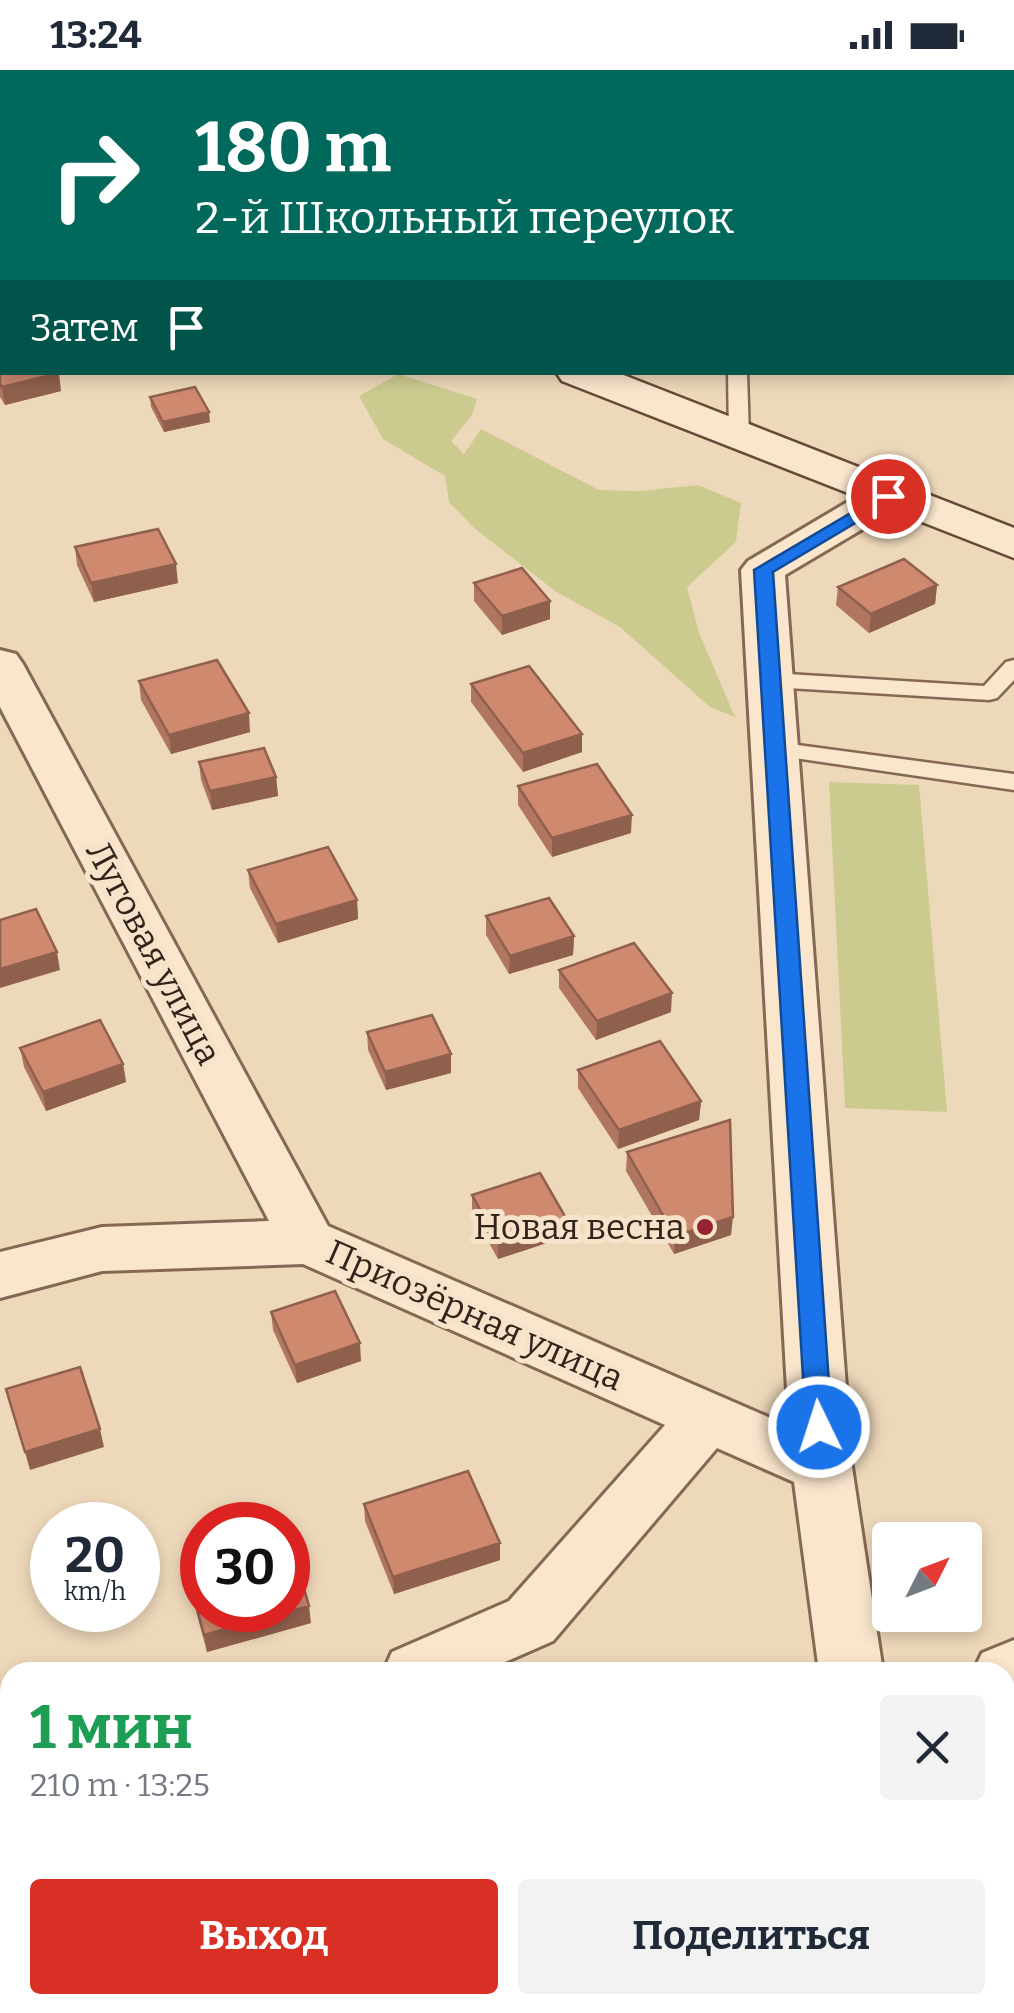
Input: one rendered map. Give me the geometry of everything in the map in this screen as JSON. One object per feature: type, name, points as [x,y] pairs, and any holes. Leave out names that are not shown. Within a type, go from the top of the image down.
[{"type":"main road","points":[[584,375],[1014,544]]},
{"type":"street","points":[[849,1662],[822,1467],[764,570],[888,496]]},
{"type":"street","name":"Луговая улица","points":[[0,664],[308,1242]]},
{"type":"street","name":"Приозёрная улица","points":[[0,1275],[102,1249],[308,1242],[822,1467]]},
{"type":"street","points":[[438,1662],[531,1621],[708,1417]]},
{"type":"lane","points":[[737,375],[739,437]]},
{"type":"lane","points":[[771,680],[989,693],[1014,667]]},
{"type":"lane","points":[[776,749],[1014,782]]},
{"type":"shaded area","points":[[401,375],[477,399],[472,415],[451,441],[464,454],[481,429],[599,490],[640,491],[698,485],[741,503],[736,542],[687,587],[699,633],[735,717],[710,707],[620,627],[555,591],[473,527],[449,502],[445,476],[383,439],[359,396]]},
{"type":"shaded area","points":[[829,782],[919,785],[947,1112],[845,1108]]},
{"type":"building","points":[[0,375],[51,375],[2,387]]},
{"type":"building","points":[[195,387],[209,412],[163,422],[150,397]]},
{"type":"building","points":[[158,529],[176,564],[91,583],[75,547]]},
{"type":"building","points":[[904,559],[937,585],[871,614],[838,587]]},
{"type":"building","points":[[522,568],[550,601],[502,616],[474,583]]},
{"type":"building","points":[[217,660],[249,713],[169,735],[139,681]]},
{"type":"building","points":[[529,666],[582,734],[523,753],[471,684]]},
{"type":"building","points":[[264,748],[276,777],[210,791],[199,762]]},
{"type":"building","points":[[597,764],[632,815],[552,838],[518,786]]},
{"type":"building","points":[[328,847],[357,900],[276,924],[248,870]]},
{"type":"building","points":[[549,898],[574,936],[510,956],[486,916]]},
{"type":"building","points":[[36,909],[57,952],[0,969],[0,920]]},
{"type":"building","points":[[634,943],[672,993],[597,1021],[559,970]]},
{"type":"building","points":[[432,1015],[451,1054],[385,1072],[367,1032]]},
{"type":"building","points":[[100,1020],[123,1064],[43,1092],[20,1048]]},
{"type":"building","points":[[660,1041],[701,1101],[619,1130],[578,1070]]},
{"type":"building","points":[[730,1120],[733,1217],[675,1236],[627,1152]]},
{"type":"building","points":[[540,1173],[566,1218],[498,1241],[472,1195]]},
{"type":"building","points":[[335,1291],[360,1343],[295,1365],[271,1312]]},
{"type":"building","points":[[80,1367],[100,1429],[25,1452],[6,1389]]},
{"type":"building","points":[[468,1471],[500,1543],[393,1577],[364,1504]]},
{"type":"place","name":"Новая весна","points":[[705,1227]]},
{"type":"route","points":[[819,1427],[764,570],[888,496]]}]
